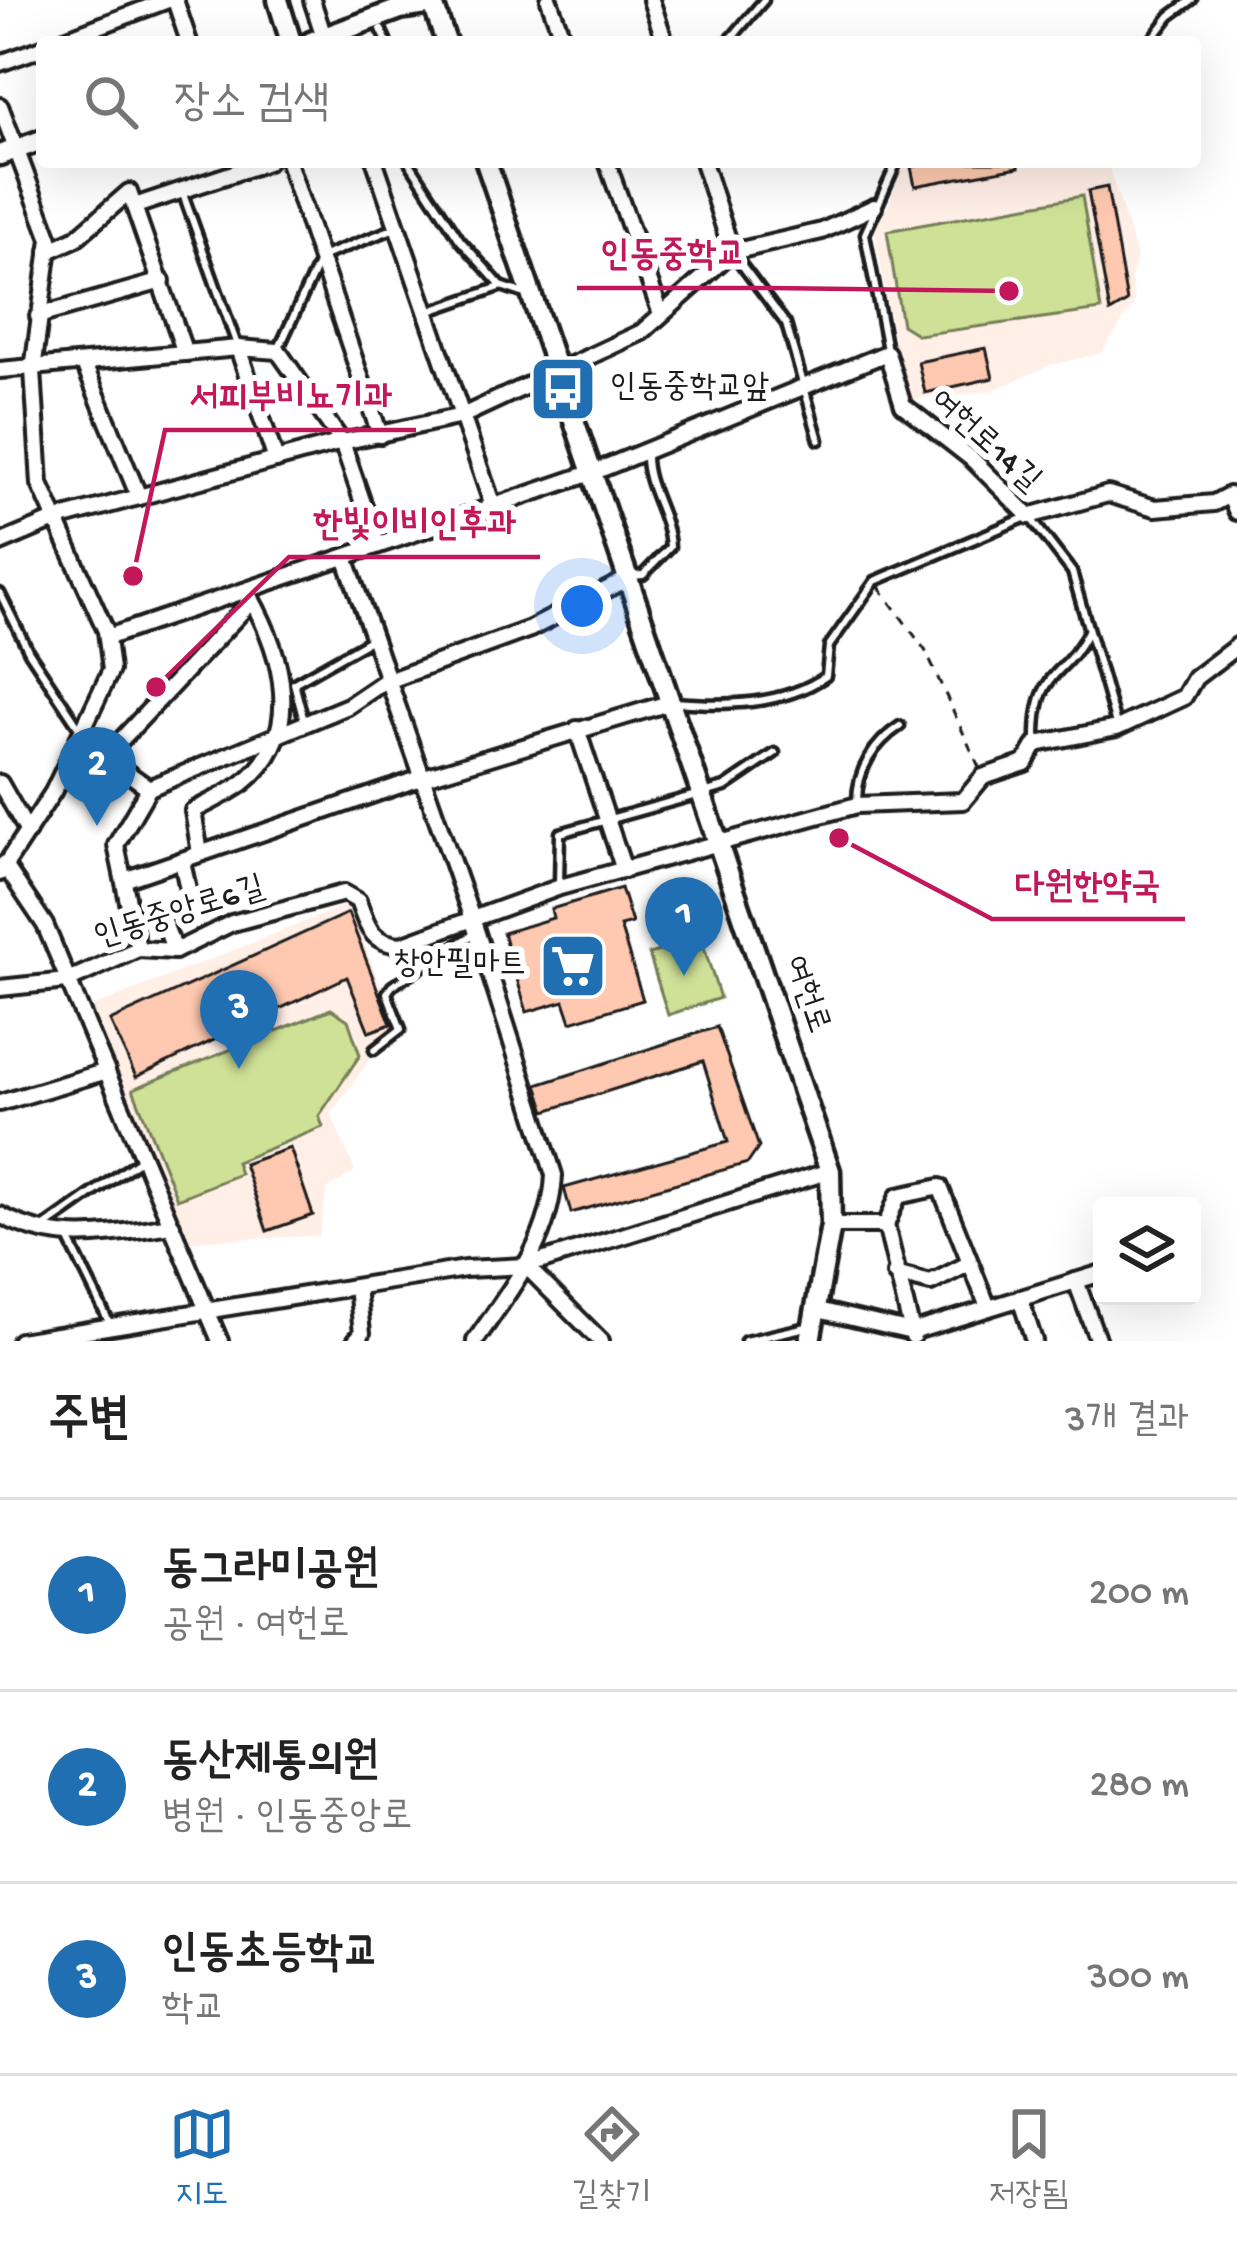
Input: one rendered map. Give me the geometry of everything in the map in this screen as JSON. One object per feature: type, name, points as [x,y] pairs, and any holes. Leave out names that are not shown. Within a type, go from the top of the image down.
[{"type":"street","points":[[73,36],[172,0],[187,36]]},
{"type":"street","points":[[278,0],[289,36]]},
{"type":"street","points":[[311,0],[317,36]]},
{"type":"street","points":[[549,0],[562,36]]},
{"type":"street","points":[[651,0],[663,36]]},
{"type":"street","points":[[329,36],[400,9],[438,2]]},
{"type":"street","points":[[384,36],[438,2]]},
{"type":"street","points":[[438,2],[445,36]]},
{"type":"street","points":[[0,63],[36,49]]},
{"type":"street","points":[[0,106],[48,227],[33,370],[40,484],[108,637],[111,670],[56,785],[2,868],[46,925],[220,1341]]},
{"type":"street","points":[[0,166],[21,153]]},
{"type":"street","points":[[134,206],[249,168]]},
{"type":"street","points":[[290,168],[380,435]]},
{"type":"street","points":[[377,168],[494,506]]},
{"type":"street","name":"여헌로","points":[[488,168],[830,1171],[831,1225],[814,1326]]},
{"type":"street","points":[[609,168],[661,314]]},
{"type":"street","points":[[706,168],[732,252]]},
{"type":"street","points":[[48,251],[75,238],[128,192],[185,353]]},
{"type":"street","points":[[0,543],[56,519],[342,442],[462,416],[560,375],[642,332],[732,252],[822,231],[874,208]]},
{"type":"street","points":[[38,316],[162,281]]},
{"type":"street","points":[[238,348],[276,460]]},
{"type":"street","points":[[0,370],[238,348],[278,351],[342,442],[377,544]]},
{"type":"street","points":[[108,637],[594,472],[806,390],[887,353]]},
{"type":"street","name":"여헌로14길","points":[[887,353],[903,405],[972,459],[1029,516]]},
{"type":"street","points":[[84,364],[139,497]]},
{"type":"street","points":[[1029,516],[1108,494],[1155,508],[1214,503],[1233,494],[1237,512]]},
{"type":"street","points":[[345,557],[474,925],[554,1175],[553,1212],[526,1266],[475,1341]]},
{"type":"street","points":[[138,949],[116,844],[149,788],[348,706],[387,681],[530,629],[631,577]]},
{"type":"street","points":[[200,853],[193,811],[243,782],[281,733],[282,690],[273,638],[249,592]]},
{"type":"street","points":[[56,785],[105,758],[247,606],[249,592]]},
{"type":"street","points":[[1036,744],[1117,728],[1184,697],[1195,678],[1237,646]]},
{"type":"street","points":[[124,880],[421,778],[672,702]]},
{"type":"street","points":[[577,730],[624,869]]},
{"type":"street","name":"인동중앙로6길","points":[[0,988],[67,982],[138,949],[175,951],[232,923],[344,893],[358,901],[371,935],[381,944],[401,945],[474,925],[560,887],[857,805],[963,801],[983,777],[1025,763],[1036,744]]},
{"type":"street","points":[[105,758],[149,788]]},
{"type":"street","points":[[2,792],[28,832]]},
{"type":"street","points":[[175,951],[161,916],[190,899],[182,861]]},
{"type":"street","points":[[0,1103],[107,1071]]},
{"type":"street","points":[[20,1341],[465,1269],[526,1266],[830,1171]]},
{"type":"street","points":[[913,1338],[886,1225],[898,1196],[940,1187],[988,1307]]},
{"type":"street","points":[[0,1215],[35,1233],[68,1238],[172,1225]]},
{"type":"street","points":[[831,1225],[886,1225]]},
{"type":"street","points":[[896,1274],[931,1282],[970,1263]]},
{"type":"street","points":[[526,1266],[601,1341]]},
{"type":"street","points":[[814,1326],[913,1338],[988,1307],[1093,1276]]},
{"type":"street","points":[[1076,1281],[1098,1341]]},
{"type":"street","points":[[355,1341],[362,1334],[357,1287]]},
{"type":"street","points":[[1020,1298],[1034,1341]]},
{"type":"lane","points":[[733,36],[764,0]]},
{"type":"lane","points":[[1155,36],[1170,16],[1192,0]]},
{"type":"lane","points":[[414,168],[460,240],[501,286],[532,296]]},
{"type":"lane","points":[[887,353],[866,234],[895,168]]},
{"type":"lane","points":[[182,190],[238,348]]},
{"type":"lane","points":[[278,351],[321,257],[398,227]]},
{"type":"lane","points":[[732,252],[786,324],[819,440]]},
{"type":"lane","points":[[424,313],[501,286]]},
{"type":"lane","points":[[631,577],[643,575],[670,547],[669,527],[645,473],[646,451]]},
{"type":"lane","points":[[1029,516],[1072,572],[1117,728]]},
{"type":"lane","name":"여헌로14길","points":[[875,581],[1029,516]]},
{"type":"lane","points":[[672,702],[740,706],[826,676],[829,646],[875,581]]},
{"type":"lane","points":[[0,593],[28,652],[84,733]]},
{"type":"lane","points":[[1036,744],[1035,708],[1053,670],[1080,647],[1088,631]]},
{"type":"lane","points":[[304,723],[294,683],[372,639]]},
{"type":"lane","points":[[857,805],[856,782],[882,738],[900,726]]},
{"type":"lane","points":[[560,887],[560,832],[702,789],[725,787],[775,753]]},
{"type":"lane","points":[[374,1050],[401,1029],[388,993],[392,986],[474,925]]},
{"type":"lane","points":[[35,1233],[143,1158]]},
{"type":"lane","points":[[68,1238],[110,1324]]},
{"type":"lane","points":[[745,1341],[814,1326]]},
{"type":"path","points":[[875,581],[925,650],[983,777]]},
{"type":"shaded area","points":[[901,168],[1109,168],[1137,256],[1131,279],[1135,303],[1101,353],[1051,365],[991,391],[904,400],[873,222],[889,206]]},
{"type":"shaded area","points":[[349,904],[395,1024],[331,1114],[355,1171],[327,1190],[319,1236],[188,1241],[90,1008]]},
{"type":"green space","points":[[1082,196],[1101,310],[918,335],[902,325],[887,231]]},
{"type":"green space","points":[[701,938],[720,998],[668,1015],[649,954]]},
{"type":"green space","points":[[331,1009],[348,1020],[360,1055],[319,1116],[323,1127],[236,1162],[240,1174],[177,1199],[133,1089]]},
{"type":"building","points":[[911,168],[1014,168],[915,186]]},
{"type":"building","points":[[1107,187],[1127,302],[1110,312],[1088,191]]},
{"type":"building","points":[[986,348],[993,378],[925,393],[918,362]]},
{"type":"building","name":"창안필마트","points":[[621,888],[632,923],[620,926],[643,1000],[571,1022],[564,1001],[527,1012],[503,933],[553,918],[551,909]]},
{"type":"building","points":[[348,913],[391,1024],[369,1032],[347,977],[136,1077],[110,1021]]},
{"type":"building","points":[[717,1027],[759,1147],[748,1163],[571,1213],[564,1188],[728,1142],[703,1061],[546,1111],[537,1085]]},
{"type":"building","points":[[290,1148],[313,1215],[267,1231],[244,1164]]},
{"type":"place","name":"인동중학교","points":[[1009,291]]},
{"type":"place","name":"인동중학교앞","points":[[563,389]]},
{"type":"place","name":"서피부비뇨기과","points":[[133,576]]},
{"type":"place","name":"한빛이비인후과","points":[[156,687]]},
{"type":"place","name":"동산제통의원","points":[[97,826]]},
{"type":"place","name":"다원한약국","points":[[839,838]]},
{"type":"place","name":"창안필마트","points":[[573,966]]},
{"type":"place","name":"동그라미공원","points":[[684,976]]},
{"type":"place","name":"인동초등학교","points":[[239,1069]]}]
